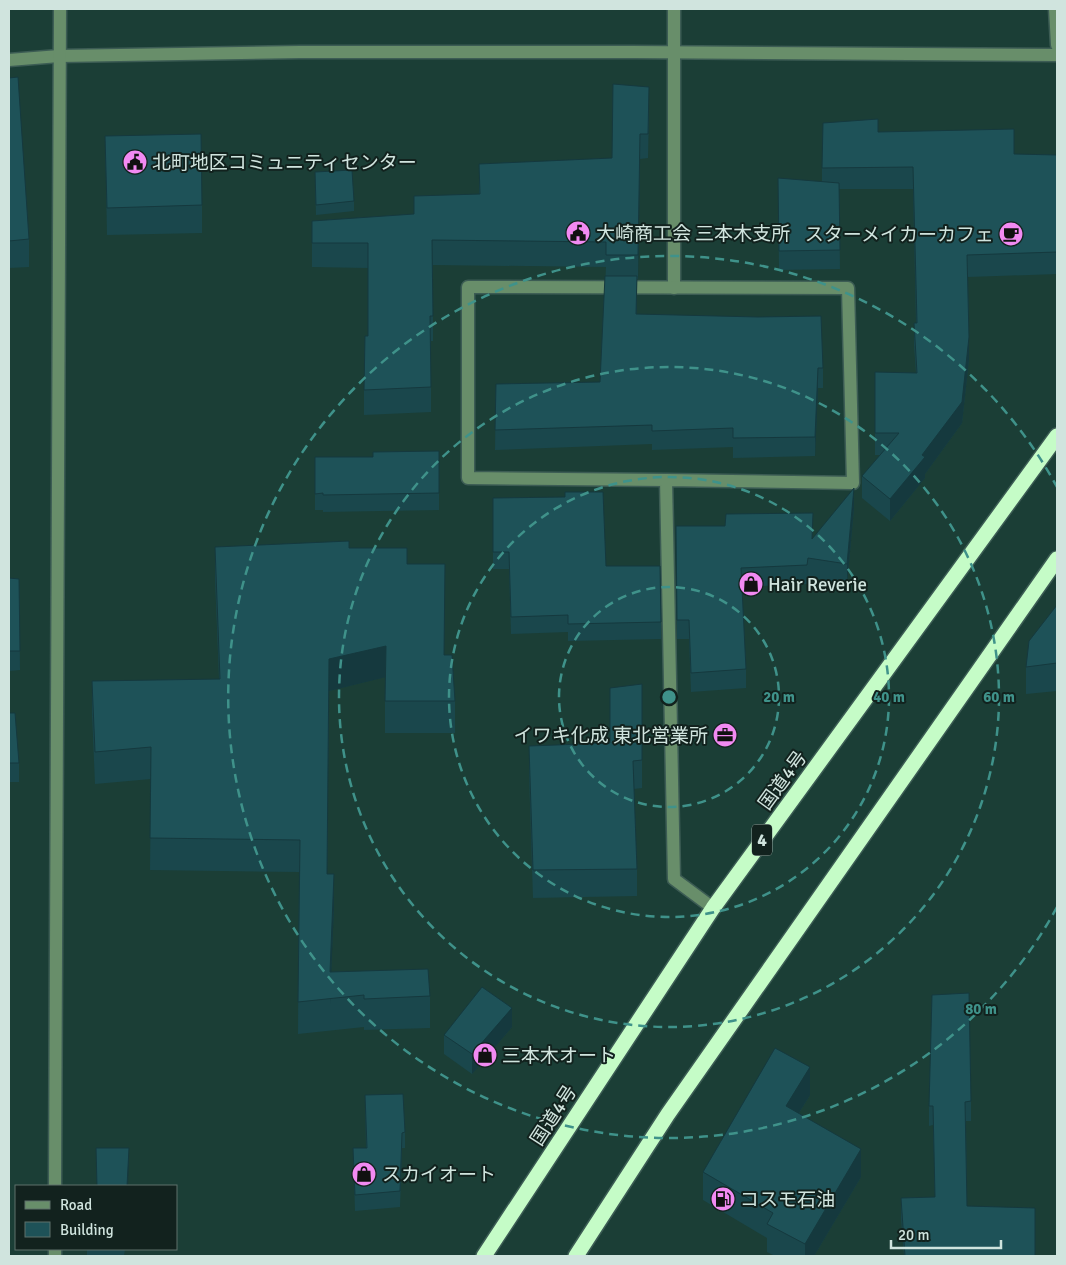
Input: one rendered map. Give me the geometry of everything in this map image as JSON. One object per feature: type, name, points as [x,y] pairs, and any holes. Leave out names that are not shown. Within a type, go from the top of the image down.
[{"type":"highway","name":"国道4号","points":[[484,1256],[713,908],[1057,436]]},
{"type":"highway","points":[[576,1256],[668,1114],[1057,559]]},
{"type":"street","points":[[55,1185],[60,9]]},
{"type":"street","points":[[674,9],[674,288]]},
{"type":"street","points":[[1055,9],[1057,45]]},
{"type":"street","points":[[9,60],[59,56],[300,52],[1057,55]]},
{"type":"street","points":[[468,287],[848,288],[853,483],[666,480],[468,478],[468,287]]},
{"type":"street","points":[[666,480],[674,879],[713,908]]},
{"type":"building","points":[[18,77],[29,239],[9,241],[9,78]]},
{"type":"building","points":[[613,84],[649,87],[648,134],[640,134],[638,255],[606,255],[606,242],[432,240],[433,316],[430,316],[431,387],[364,390],[365,336],[368,336],[368,243],[312,243],[312,221],[414,214],[414,196],[480,194],[479,164],[612,158]]},
{"type":"building","points":[[878,119],[878,132],[1014,129],[1014,154],[1057,155],[1057,252],[967,255],[969,337],[962,402],[922,455],[925,457],[890,499],[862,476],[899,433],[875,433],[875,372],[917,373],[914,323],[917,323],[913,167],[822,168],[823,123]]},
{"type":"building","points":[[201,134],[202,205],[107,208],[105,136]]},
{"type":"building","points":[[352,170],[354,201],[316,205],[315,172]]},
{"type":"building","points":[[778,178],[839,183],[840,250],[779,251]]},
{"type":"building","points":[[605,276],[637,276],[636,314],[758,317],[821,316],[823,368],[818,368],[815,437],[733,438],[733,428],[652,431],[652,425],[495,430],[496,384],[600,382]]},
{"type":"building","points":[[439,451],[439,493],[315,494],[315,457],[373,457],[373,452]]},
{"type":"building","points":[[854,488],[847,564],[808,558],[807,565],[741,568],[746,669],[691,673],[689,620],[677,620],[676,526],[725,526],[726,514],[813,513],[812,539]]},
{"type":"building","points":[[565,492],[603,492],[606,566],[660,566],[661,622],[568,624],[568,615],[511,617],[509,552],[493,552],[493,498],[565,497]]},
{"type":"building","points":[[349,541],[349,548],[407,548],[407,564],[445,564],[444,655],[452,655],[455,701],[385,701],[386,646],[329,659],[327,874],[334,874],[330,972],[428,969],[430,996],[364,999],[364,995],[298,1002],[300,840],[150,838],[151,747],[95,752],[92,681],[220,679],[215,547]]},
{"type":"building","points":[[9,578],[19,579],[20,651],[9,651]]},
{"type":"building","points":[[1057,605],[1057,663],[1026,667],[1029,641]]},
{"type":"building","points":[[642,684],[642,760],[633,761],[637,869],[533,870],[529,746],[610,743],[610,688]]},
{"type":"building","points":[[9,713],[15,713],[19,763],[9,763]]},
{"type":"building","points":[[482,987],[512,1008],[472,1054],[444,1035]]},
{"type":"building","points":[[969,993],[971,1101],[965,1102],[967,1206],[1035,1208],[1035,1256],[905,1256],[901,1198],[935,1197],[933,1106],[929,1106],[932,995]]},
{"type":"building","points":[[775,1048],[810,1067],[786,1106],[861,1149],[805,1244],[767,1224],[773,1213],[703,1172]]},
{"type":"building","points":[[403,1094],[405,1132],[402,1133],[400,1191],[355,1195],[353,1148],[367,1148],[365,1095]]},
{"type":"building","points":[[96,1148],[129,1148],[127,1185],[97,1185]]},
{"type":"place","name":"北町地区コミュニティセンター","points":[[135,162]]},
{"type":"place","name":"大崎商工会 三本木支所","points":[[578,233]]},
{"type":"place","name":"スターメイカーカフェ","points":[[1011,234]]},
{"type":"place","name":"Hair Reverie","points":[[751,584]]},
{"type":"place","name":"イワキ化成 東北営業所","points":[[725,735]]},
{"type":"place","name":"三本木オート","points":[[485,1055]]},
{"type":"place","name":"スカイオート","points":[[364,1174]]},
{"type":"place","name":"コスモ石油","points":[[723,1199]]}]
